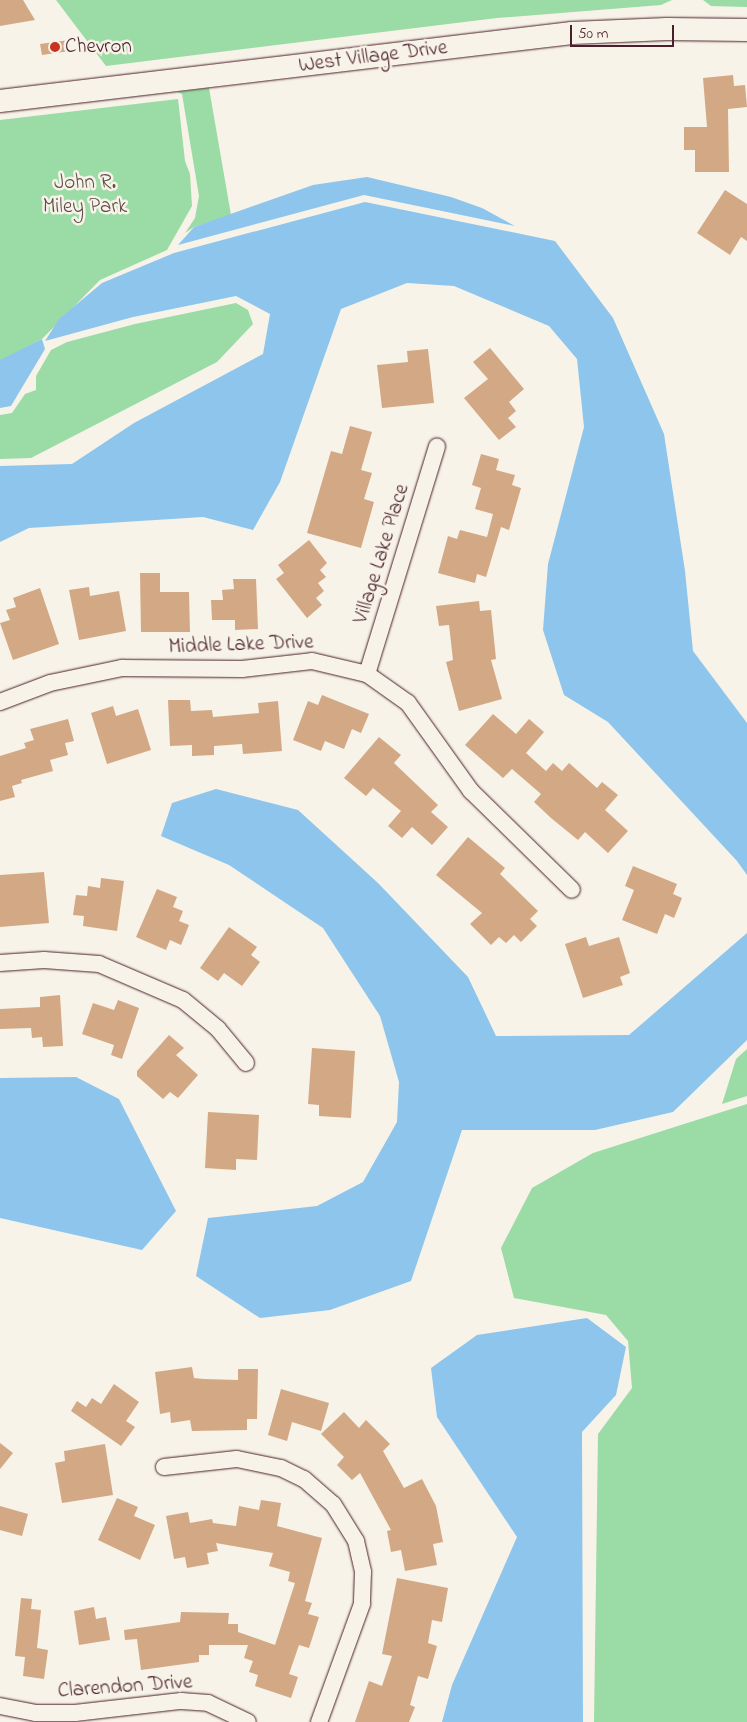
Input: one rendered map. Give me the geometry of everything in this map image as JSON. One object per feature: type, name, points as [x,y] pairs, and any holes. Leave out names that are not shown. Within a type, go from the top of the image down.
[{"type":"street","name":"West Village Drive","points":[[0,101],[572,33],[667,29],[747,30]]},
{"type":"street","name":"Village Lake Place","points":[[367,674],[437,447]]},
{"type":"street","name":"Middle Lake Drive","points":[[0,702],[50,683],[122,668],[242,669],[312,661],[367,674],[408,703],[471,791],[572,890]]},
{"type":"street","points":[[0,963],[44,960],[98,964],[183,1000],[218,1029],[246,1063]]},
{"type":"street","points":[[164,1467],[236,1460],[281,1468],[304,1479],[333,1504],[356,1541],[363,1572],[362,1604],[319,1722]]},
{"type":"street","name":"Clarendon Drive","points":[[0,1706],[36,1713],[75,1713],[181,1701],[208,1703],[248,1722]]},
{"type":"green space","points":[[56,0],[672,0],[661,5],[497,18],[106,66]]},
{"type":"green space","points":[[703,0],[747,0],[747,7],[711,6]]},
{"type":"green space","points":[[209,88],[231,215],[194,227],[185,233],[195,218],[199,196],[182,94],[177,92],[45,108]]},
{"type":"green space","name":"John R. Miley Park","points":[[178,99],[185,161],[190,174],[192,206],[167,250],[100,280],[42,339],[0,361],[0,120]]},
{"type":"green space","points":[[236,303],[248,310],[253,324],[217,362],[31,458],[0,459],[0,415],[12,413],[25,394],[36,390],[36,376],[51,350],[67,342],[135,324]]},
{"type":"green space","points":[[747,1049],[747,1096],[722,1104],[736,1059]]},
{"type":"green space","points":[[747,1104],[747,1722],[594,1722],[598,1434],[632,1388],[628,1341],[606,1315],[514,1298],[501,1248],[532,1188],[593,1153]]},
{"type":"water","points":[[367,177],[451,197],[482,208],[515,226],[364,195],[178,245],[194,227],[313,185]]},
{"type":"water","points":[[365,202],[555,241],[613,318],[664,434],[685,571],[693,651],[747,723],[747,875],[737,861],[608,722],[564,695],[543,630],[548,564],[584,427],[577,359],[549,326],[454,286],[407,283],[341,309],[280,482],[253,530],[203,517],[29,528],[0,542],[0,466],[72,464],[134,423],[263,354],[270,314],[236,296],[133,317],[45,341],[59,319],[102,283],[174,253]]},
{"type":"water","points":[[42,339],[45,349],[11,406],[0,408],[0,360]]},
{"type":"water","points":[[216,789],[298,810],[378,883],[468,977],[496,1036],[629,1035],[747,933],[747,1040],[673,1112],[595,1130],[462,1130],[411,1281],[330,1310],[260,1318],[196,1276],[208,1218],[317,1206],[363,1182],[397,1122],[399,1082],[380,1016],[323,928],[229,865],[161,836],[172,803]]},
{"type":"water","points":[[76,1077],[119,1099],[176,1211],[142,1250],[0,1218],[0,1078]]},
{"type":"water","points":[[587,1318],[626,1347],[616,1395],[582,1432],[583,1722],[442,1722],[452,1685],[517,1537],[437,1417],[431,1368],[477,1335]]},
{"type":"building","points":[[0,0],[23,0],[35,20],[0,26]]},
{"type":"building","name":"Chevron","points":[[69,40],[70,51],[42,55],[40,44]]},
{"type":"building","points":[[733,75],[734,86],[745,85],[747,107],[728,109],[729,172],[695,172],[695,150],[684,150],[684,127],[707,127],[703,78]]},
{"type":"building","points":[[725,190],[747,204],[747,241],[741,237],[730,255],[697,233]]},
{"type":"building","points":[[490,348],[524,389],[509,402],[516,411],[508,418],[516,427],[499,440],[464,398],[488,379],[473,362]]},
{"type":"building","points":[[428,349],[434,403],[382,408],[377,365],[408,362],[407,351]]},
{"type":"building","points":[[350,426],[372,432],[361,470],[372,473],[364,499],[374,502],[361,548],[307,533],[331,451],[342,454]]},
{"type":"building","points":[[481,454],[499,459],[496,470],[515,475],[512,485],[521,488],[509,530],[501,527],[486,577],[477,574],[475,583],[438,573],[448,536],[457,539],[460,530],[487,537],[493,514],[475,509],[481,488],[472,485]]},
{"type":"building","points":[[309,540],[327,563],[320,570],[326,577],[318,583],[324,591],[316,598],[322,605],[307,618],[276,579],[284,573],[278,565]]},
{"type":"building","points":[[140,573],[160,573],[160,592],[189,592],[190,632],[141,632]]},
{"type":"building","points":[[233,579],[256,579],[258,629],[235,630],[235,620],[212,620],[211,600],[223,600],[222,590],[234,589]]},
{"type":"building","points":[[89,587],[90,596],[119,591],[126,631],[79,640],[69,590]]},
{"type":"building","points":[[40,588],[59,644],[13,660],[0,623],[10,620],[6,610],[16,607],[13,598]]},
{"type":"building","points":[[479,601],[480,611],[491,610],[496,659],[491,660],[502,699],[459,711],[446,662],[453,660],[449,625],[439,626],[436,606]]},
{"type":"building","points":[[322,695],[369,714],[361,733],[352,729],[344,749],[325,741],[321,751],[293,740],[308,701],[318,705]]},
{"type":"building","points":[[168,700],[190,700],[191,711],[212,710],[213,717],[259,713],[258,703],[278,701],[282,751],[243,754],[242,744],[214,746],[214,755],[192,756],[192,745],[170,746]]},
{"type":"building","points":[[113,706],[116,716],[138,709],[151,750],[107,764],[91,713]]},
{"type":"building","points":[[493,714],[516,734],[529,719],[544,732],[526,753],[546,771],[553,763],[562,771],[569,763],[597,788],[602,782],[618,795],[605,810],[628,831],[608,853],[585,832],[578,840],[551,818],[534,802],[541,794],[512,769],[503,778],[465,745]]},
{"type":"building","points":[[68,719],[74,741],[65,743],[68,755],[50,760],[53,771],[21,780],[22,783],[12,786],[15,797],[0,801],[0,756],[26,748],[24,743],[34,740],[30,729]]},
{"type":"building","points":[[379,737],[401,755],[394,763],[438,805],[431,812],[448,827],[432,845],[412,827],[402,838],[388,826],[401,811],[373,788],[366,796],[344,778]]},
{"type":"building","points":[[468,837],[505,868],[500,874],[538,911],[530,919],[537,926],[521,942],[514,935],[506,943],[499,937],[491,945],[470,924],[482,913],[436,875]]},
{"type":"building","points":[[633,866],[677,884],[673,894],[682,898],[674,918],[665,914],[657,934],[622,920],[634,890],[625,886]]},
{"type":"building","points":[[44,872],[49,923],[0,927],[0,875]]},
{"type":"building","points":[[101,878],[124,881],[117,931],[83,926],[84,916],[73,915],[76,895],[87,896],[88,886],[100,888]]},
{"type":"building","points":[[157,889],[177,897],[173,907],[183,911],[179,921],[189,925],[181,945],[170,940],[166,950],[136,937]]},
{"type":"building","points":[[229,927],[257,947],[251,955],[260,962],[242,986],[224,973],[218,981],[200,968]]},
{"type":"building","points":[[586,937],[589,946],[619,937],[630,973],[620,977],[623,985],[583,998],[565,944]]},
{"type":"building","points":[[60,995],[63,1046],[43,1047],[42,1037],[32,1038],[31,1028],[0,1029],[0,1009],[40,1007],[40,997]]},
{"type":"building","points":[[118,1000],[139,1008],[122,1059],[111,1055],[114,1045],[82,1034],[93,1003],[114,1010]]},
{"type":"building","points":[[169,1035],[184,1048],[176,1055],[198,1075],[178,1098],[170,1092],[163,1099],[137,1076],[137,1071]]},
{"type":"building","points":[[312,1048],[355,1051],[351,1118],[319,1116],[319,1105],[308,1104]]},
{"type":"building","points":[[208,1112],[259,1115],[257,1160],[236,1159],[236,1170],[205,1168]]},
{"type":"building","points":[[192,1367],[194,1378],[204,1379],[238,1380],[238,1369],[258,1369],[257,1419],[247,1419],[247,1430],[192,1431],[190,1420],[171,1423],[170,1412],[160,1414],[155,1372]]},
{"type":"building","points":[[114,1384],[139,1402],[126,1421],[135,1427],[121,1446],[71,1411],[77,1401],[86,1407],[92,1398],[101,1404]]},
{"type":"building","points":[[281,1389],[329,1403],[321,1431],[292,1422],[287,1441],[268,1435]]},
{"type":"building","points":[[344,1412],[359,1428],[366,1420],[390,1444],[383,1451],[404,1488],[422,1479],[436,1506],[443,1542],[433,1544],[437,1565],[405,1571],[401,1550],[391,1552],[387,1531],[391,1530],[360,1473],[352,1480],[337,1465],[344,1457],[321,1434]]},
{"type":"building","points":[[0,1443],[13,1453],[0,1469]]},
{"type":"building","points":[[105,1444],[113,1495],[62,1503],[55,1463],[65,1461],[64,1451]]},
{"type":"building","points":[[117,1498],[138,1507],[134,1516],[155,1525],[140,1560],[98,1540]]},
{"type":"building","points":[[261,1500],[281,1503],[277,1526],[322,1538],[305,1601],[312,1603],[308,1614],[319,1617],[309,1648],[299,1645],[289,1674],[298,1677],[291,1698],[255,1686],[258,1675],[249,1672],[253,1661],[244,1658],[248,1645],[209,1645],[209,1655],[199,1655],[199,1662],[141,1670],[137,1639],[125,1640],[124,1630],[180,1622],[181,1612],[229,1613],[228,1624],[238,1624],[238,1632],[275,1645],[295,1583],[288,1581],[290,1572],[269,1566],[273,1553],[216,1543],[218,1551],[207,1553],[209,1564],[187,1568],[185,1557],[174,1559],[166,1516],[188,1512],[190,1523],[212,1519],[213,1523],[236,1526],[239,1506],[259,1510]]},
{"type":"building","points":[[0,1506],[28,1514],[22,1536],[0,1530]]},
{"type":"building","points":[[397,1578],[448,1588],[442,1622],[432,1620],[428,1643],[437,1646],[428,1679],[418,1676],[410,1705],[415,1707],[409,1722],[355,1722],[369,1681],[382,1686],[392,1656],[382,1654]]},
{"type":"building","points":[[21,1598],[32,1599],[31,1609],[41,1610],[37,1648],[48,1650],[44,1679],[23,1676],[25,1657],[15,1656]]},
{"type":"building","points":[[94,1607],[96,1619],[106,1617],[110,1640],[79,1645],[74,1611]]},
{"type":"place","name":"Chevron","points":[[55,47]]}]
